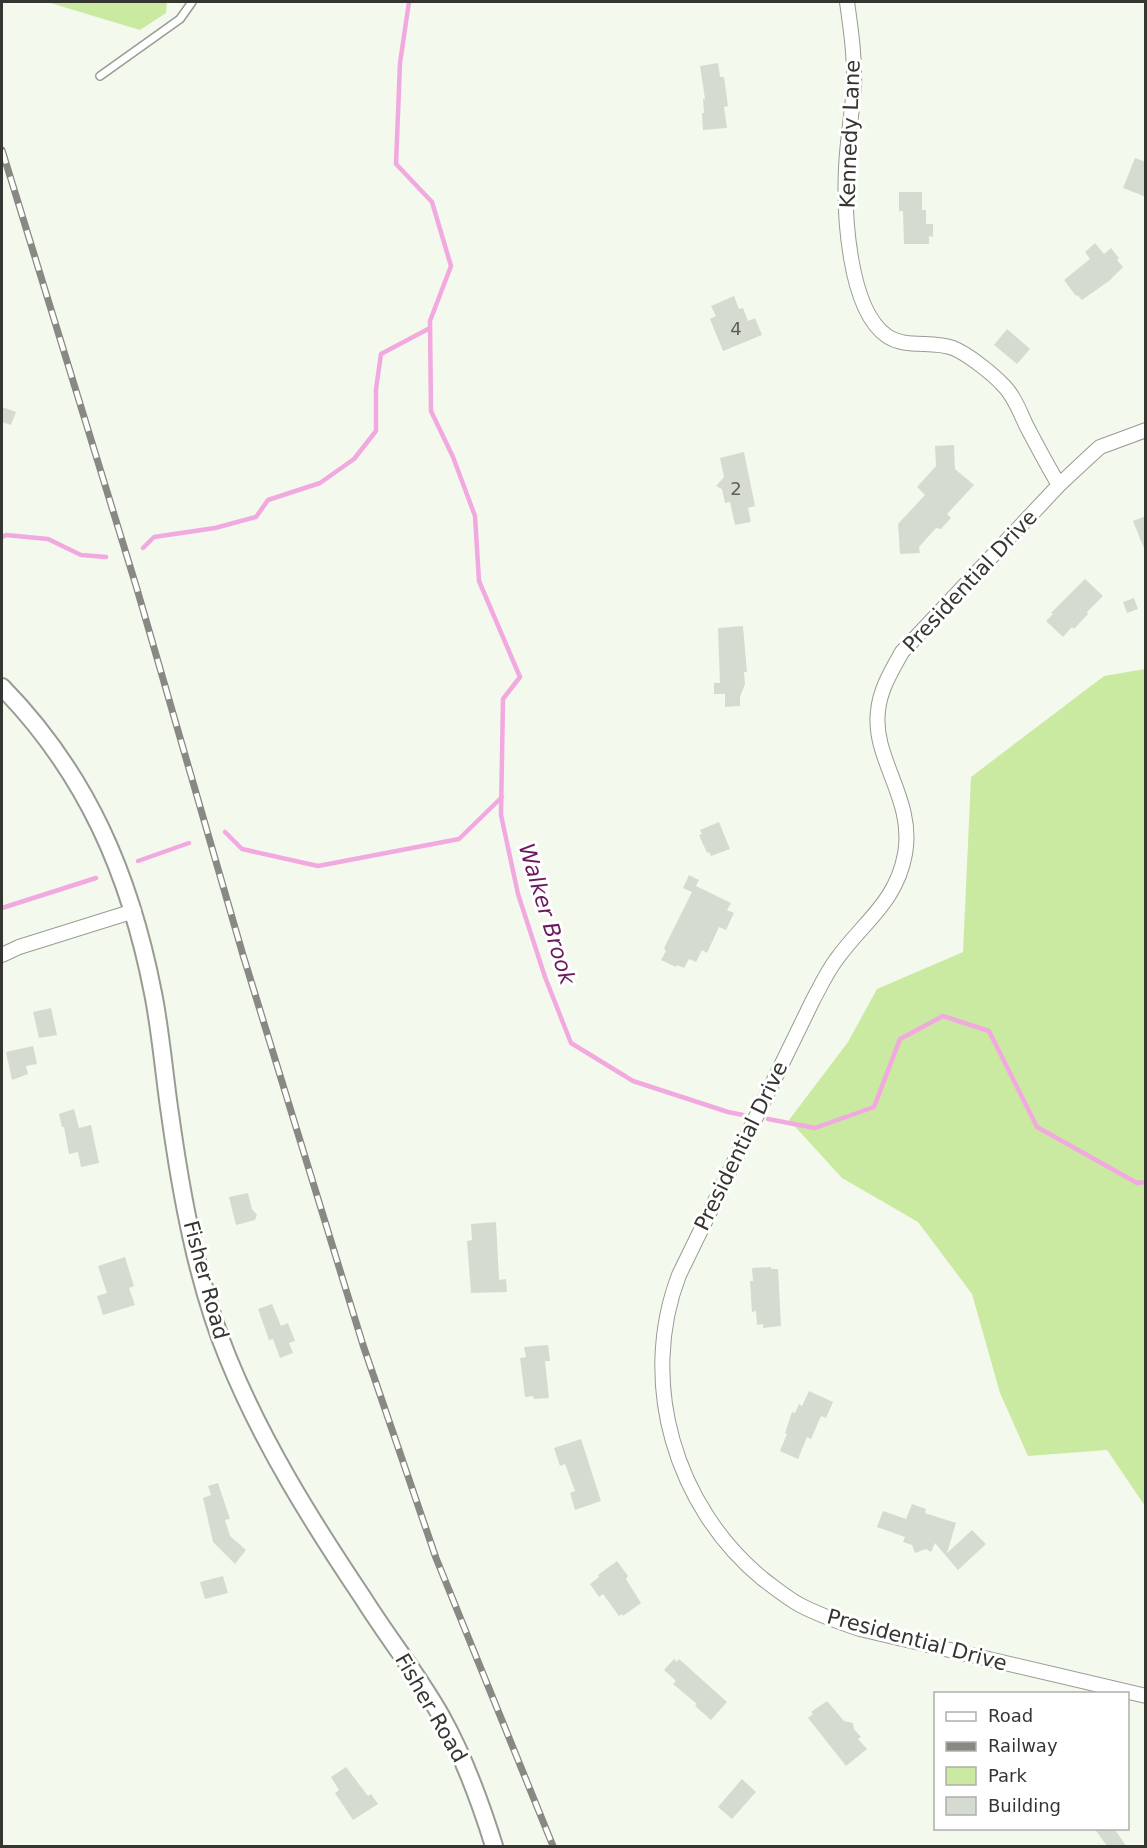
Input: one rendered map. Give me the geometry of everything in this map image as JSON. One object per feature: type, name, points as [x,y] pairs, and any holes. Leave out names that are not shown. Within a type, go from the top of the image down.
[{"type":"street","name":"Kennedy Lane","points":[[847,2],[854,52],[854,88],[846,169],[848,227],[851,261],[859,293],[874,322],[887,336],[909,344],[935,344],[953,348],[1005,386],[1059,485]]},
{"type":"street","name":"Presidential Drive","points":[[1129,1692],[860,1629],[835,1621],[799,1604],[750,1568],[708,1520],[688,1484],[668,1427],[664,1406],[663,1336],[670,1297],[679,1275],[813,1000],[835,961],[889,897],[899,879],[907,829],[901,799],[883,751],[878,728],[878,710],[884,685],[909,643],[1059,485],[1100,447],[1146,430]]},
{"type":"street","name":"Fisher Road","points":[[2,687],[43,735],[75,778],[119,867],[134,910],[153,995],[171,1120],[192,1239],[227,1357],[260,1428],[329,1548],[417,1677],[449,1731],[473,1783],[494,1846]]},
{"type":"street","points":[[2,955],[19,947],[134,910]]},
{"type":"street","name":"Presidential Drive","points":[[1129,1692],[1146,1696]]},
{"type":"lane","points":[[100,76],[180,19],[192,2]]},
{"type":"green space","points":[[47,2],[167,2],[166,13],[140,30]]},
{"type":"green space","points":[[1146,669],[1145,1506],[1107,1450],[1028,1456],[1000,1393],[972,1294],[918,1222],[842,1178],[789,1120],[848,1042],[877,989],[963,952],[971,777],[1104,676]]},
{"type":"building","points":[[718,63],[720,77],[724,77],[728,106],[724,107],[727,128],[703,130],[702,113],[704,113],[703,99],[705,99],[700,66]]},
{"type":"building","points":[[1135,158],[1146,162],[1146,197],[1123,188]]},
{"type":"building","points":[[899,192],[922,192],[922,210],[926,210],[926,224],[933,224],[933,237],[929,236],[929,244],[904,244],[903,211],[899,211]]},
{"type":"building","points":[[1095,243],[1104,254],[1111,248],[1123,267],[1109,281],[1082,300],[1064,280],[1090,259],[1085,252]]},
{"type":"building","points":[[734,296],[739,309],[743,308],[748,321],[755,318],[762,335],[723,351],[710,319],[716,316],[711,306]]},
{"type":"building","points":[[1007,329],[1030,349],[1017,364],[994,345]]},
{"type":"building","points":[[2,407],[16,412],[11,425],[2,422]]},
{"type":"building","points":[[954,445],[955,469],[974,485],[947,514],[951,518],[941,529],[936,528],[919,547],[920,553],[900,554],[898,524],[925,495],[917,487],[936,466],[935,446]]},
{"type":"building","points":[[744,452],[755,506],[748,508],[751,522],[735,525],[730,502],[725,503],[722,489],[716,486],[724,477],[720,458]]},
{"type":"building","points":[[1146,516],[1146,551],[1145,551],[1133,521]]},
{"type":"building","points":[[1085,579],[1103,596],[1074,629],[1072,627],[1063,637],[1046,621]]},
{"type":"building","points":[[1134,598],[1138,609],[1127,613],[1123,602]]},
{"type":"building","points":[[743,626],[747,672],[744,672],[745,684],[740,697],[740,706],[725,707],[725,694],[714,694],[714,683],[720,683],[718,628]]},
{"type":"building","points":[[719,822],[730,849],[711,856],[709,852],[707,853],[699,835],[702,834],[700,830]]},
{"type":"building","points":[[689,875],[699,880],[696,886],[731,903],[727,910],[734,913],[726,930],[719,927],[707,953],[702,950],[696,962],[689,959],[684,968],[661,960],[666,951],[664,948],[692,892],[683,888]]},
{"type":"building","points":[[51,1008],[57,1035],[39,1038],[33,1012]]},
{"type":"building","points":[[33,1046],[37,1064],[26,1066],[28,1074],[12,1080],[6,1052]]},
{"type":"building","points":[[74,1109],[79,1128],[91,1125],[99,1163],[81,1167],[78,1152],[69,1154],[59,1114]]},
{"type":"building","points":[[248,1193],[252,1209],[257,1215],[255,1220],[236,1225],[229,1197]]},
{"type":"building","points":[[496,1222],[499,1280],[506,1279],[507,1292],[471,1293],[467,1241],[472,1240],[471,1224]]},
{"type":"building","points":[[125,1257],[134,1286],[129,1288],[135,1305],[103,1315],[97,1296],[107,1293],[98,1266]]},
{"type":"building","points":[[771,1267],[771,1269],[778,1269],[781,1326],[763,1328],[763,1324],[757,1325],[756,1311],[752,1312],[750,1281],[753,1281],[752,1268]]},
{"type":"building","points":[[272,1304],[281,1326],[288,1323],[295,1341],[289,1343],[293,1353],[280,1358],[273,1339],[269,1340],[258,1309]]},
{"type":"building","points":[[548,1345],[550,1361],[545,1361],[549,1398],[525,1397],[520,1358],[526,1357],[524,1347]]},
{"type":"building","points":[[809,1391],[833,1402],[826,1418],[821,1416],[811,1439],[807,1437],[798,1459],[780,1451],[792,1412],[795,1413],[799,1404],[802,1406]]},
{"type":"building","points":[[581,1439],[601,1501],[575,1510],[570,1493],[575,1491],[565,1464],[560,1466],[554,1448]]},
{"type":"building","points":[[218,1483],[230,1519],[225,1520],[230,1536],[246,1550],[235,1564],[213,1542],[203,1498],[211,1495],[208,1486]]},
{"type":"building","points":[[912,1504],[926,1509],[925,1513],[956,1523],[947,1553],[972,1530],[986,1544],[958,1570],[935,1543],[931,1552],[926,1549],[915,1553],[912,1545],[903,1542],[905,1537],[877,1527],[883,1511],[906,1519]]},
{"type":"building","points":[[617,1561],[628,1576],[626,1579],[641,1603],[623,1616],[622,1614],[619,1616],[603,1594],[599,1597],[590,1584]]},
{"type":"building","points":[[223,1576],[228,1593],[205,1599],[200,1582]]},
{"type":"building","points":[[674,1659],[677,1662],[679,1659],[727,1702],[711,1720],[695,1706],[697,1704],[673,1684],[676,1681],[664,1670]]},
{"type":"building","points":[[827,1701],[844,1721],[853,1723],[854,1729],[861,1737],[858,1739],[867,1749],[846,1766],[808,1718],[813,1714],[811,1712]]},
{"type":"building","points":[[346,1767],[368,1796],[371,1794],[378,1804],[353,1820],[335,1793],[339,1790],[331,1777]]},
{"type":"building","points":[[742,1779],[756,1792],[732,1819],[718,1807]]},
{"type":"building","points":[[1095,1830],[1115,1830],[1126,1846],[1107,1846]]},
{"type":"waterway","name":"Walker Brook","points":[[409,2],[400,63],[396,164],[432,202],[451,266],[430,321],[431,411],[453,457],[475,516],[479,581],[520,677],[503,699],[501,815],[518,894],[545,977],[571,1043],[633,1081],[743,1115]]},
{"type":"waterway","points":[[143,548],[154,537],[215,528],[256,517],[268,500],[320,483],[354,459],[376,431],[376,389],[381,354],[430,328]]},
{"type":"waterway","points":[[2,537],[6,535],[48,539],[81,555],[106,557]]},
{"type":"waterway","points":[[225,832],[242,849],[318,866],[459,839],[502,797]]},
{"type":"waterway","points":[[138,861],[189,843]]},
{"type":"waterway","points":[[2,908],[96,878]]},
{"type":"waterway","name":"Walker Brook","points":[[768,1119],[815,1128],[874,1107],[900,1039],[943,1016],[989,1031],[1037,1127],[1137,1183],[1146,1182]]},
{"type":"railway","points":[[2,150],[137,589],[243,955],[363,1345],[436,1558],[553,1846]]}]
